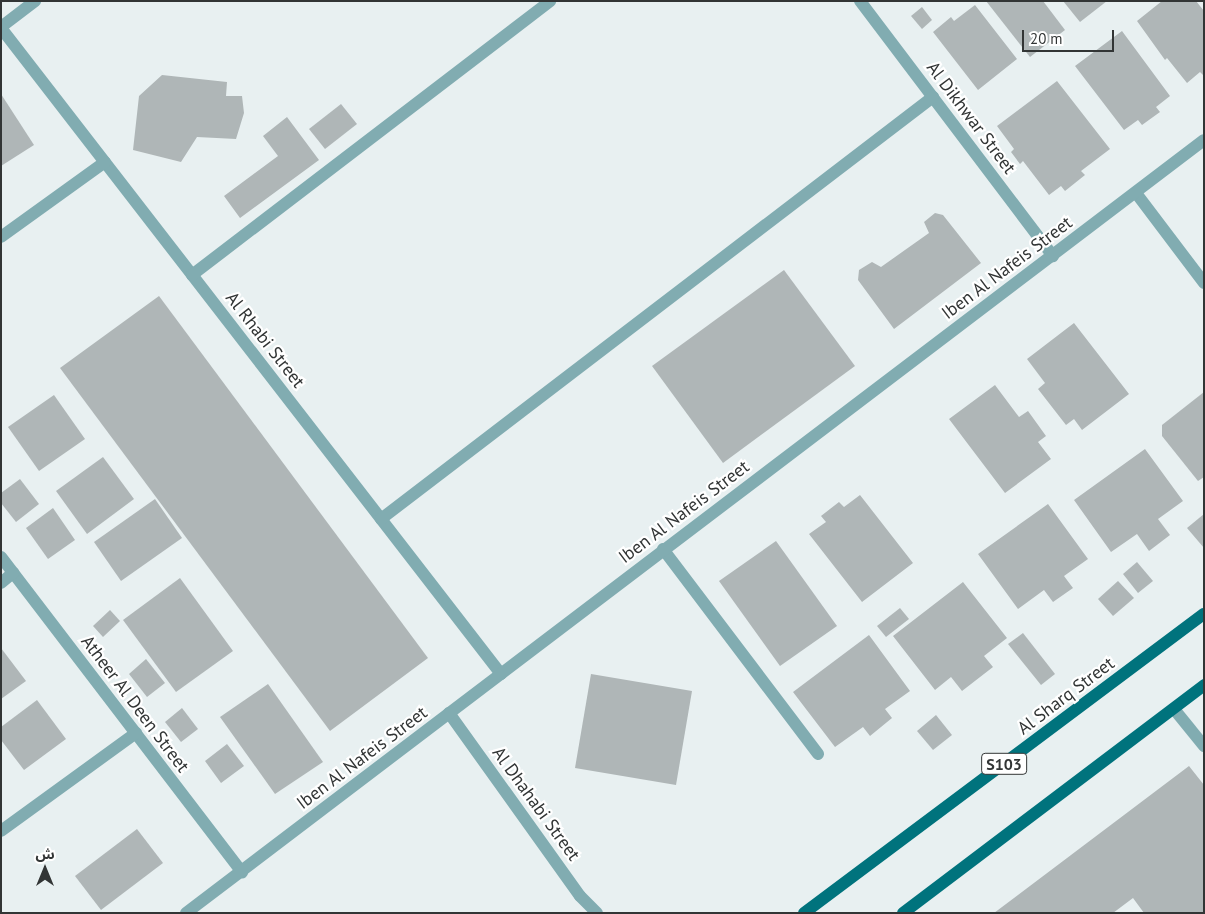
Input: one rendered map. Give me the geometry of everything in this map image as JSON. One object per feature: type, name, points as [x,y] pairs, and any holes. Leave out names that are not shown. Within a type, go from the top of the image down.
[{"type":"main road","name":"Al Sharq Street","points":[[804,913],[1204,614]]},
{"type":"main road","points":[[903,913],[1204,685]]},
{"type":"street","points":[[1,27],[35,1]]},
{"type":"street","points":[[192,275],[550,1]]},
{"type":"street","name":"Al Dikhwar Street","points":[[866,3],[933,97],[1053,256]]},
{"type":"street","name":"Al Rhabi Street","points":[[1,27],[501,674]]},
{"type":"street","points":[[381,519],[933,97]]},
{"type":"street","name":"Iben Al Nafeis Street","points":[[186,913],[1204,140]]},
{"type":"street","points":[[1,237],[105,162]]},
{"type":"street","points":[[1136,193],[1204,283]]},
{"type":"street","points":[[663,549],[818,754]]},
{"type":"street","name":"Atheer Al Deen Street","points":[[1,557],[242,872]]},
{"type":"street","points":[[1,583],[14,573]]},
{"type":"street","points":[[1174,709],[1204,746]]},
{"type":"street","name":"Al Dhahabi Street","points":[[449,713],[580,896],[596,913]]},
{"type":"street","points":[[1,831],[136,733]]},
{"type":"building","points":[[986,1],[1043,1],[1065,30],[1030,57]]},
{"type":"building","points":[[1063,1],[1107,1],[1080,22]]},
{"type":"building","points":[[1162,1],[1196,1],[1204,11],[1204,76],[1200,72],[1187,83],[1167,58],[1165,60],[1137,21]]},
{"type":"building","points":[[975,5],[1017,59],[978,90],[933,32],[951,17],[954,21]]},
{"type":"building","points":[[922,7],[932,20],[922,29],[911,16]]},
{"type":"building","points":[[1122,31],[1170,96],[1156,107],[1160,112],[1142,125],[1138,120],[1124,130],[1075,66]]},
{"type":"building","points":[[162,75],[227,82],[226,96],[242,96],[244,113],[236,139],[197,137],[181,162],[133,150],[139,96]]},
{"type":"building","points":[[1057,81],[1110,149],[1081,171],[1085,175],[1065,191],[1061,186],[1049,195],[1023,161],[1020,164],[1011,152],[1014,149],[997,126]]},
{"type":"building","points":[[1,94],[34,145],[1,166]]},
{"type":"building","points":[[341,104],[357,124],[325,149],[309,129]]},
{"type":"building","points":[[287,117],[319,160],[240,218],[224,196],[278,156],[263,136]]},
{"type":"building","points":[[935,213],[943,215],[981,263],[894,329],[858,280],[859,270],[872,262],[881,267],[929,233],[924,222]]},
{"type":"building","points":[[784,270],[855,366],[723,463],[652,366]]},
{"type":"building","points":[[159,296],[428,658],[330,731],[60,368]]},
{"type":"building","points":[[1074,323],[1129,394],[1082,430],[1074,419],[1066,425],[1038,389],[1045,383],[1027,359]]},
{"type":"building","points":[[995,385],[1019,417],[1028,411],[1046,436],[1038,442],[1051,459],[1005,493],[949,419]]},
{"type":"building","points":[[1204,392],[1204,477],[1198,481],[1162,436],[1162,425]]},
{"type":"building","points":[[54,395],[85,439],[39,471],[8,427]]},
{"type":"building","points":[[1145,449],[1183,501],[1158,519],[1170,535],[1149,551],[1137,534],[1111,552],[1074,500]]},
{"type":"building","points":[[103,457],[134,499],[87,534],[56,491]]},
{"type":"building","points":[[20,479],[39,504],[16,522],[1,503],[1,493]]},
{"type":"building","points":[[860,495],[913,563],[862,602],[809,534],[826,522],[821,516],[839,502],[844,507]]},
{"type":"building","points":[[155,499],[182,538],[121,581],[94,542]]},
{"type":"building","points":[[1048,504],[1088,559],[1064,576],[1073,588],[1053,602],[1044,590],[1018,609],[978,554]]},
{"type":"building","points":[[53,508],[75,540],[48,559],[26,528]]},
{"type":"building","points":[[1204,514],[1204,548],[1187,528]]},
{"type":"building","points":[[776,541],[837,626],[780,666],[719,581]]},
{"type":"building","points":[[1137,562],[1153,581],[1138,593],[1123,574]]},
{"type":"building","points":[[180,578],[233,651],[176,692],[123,620]]},
{"type":"building","points":[[1118,581],[1134,598],[1113,616],[1098,599]]},
{"type":"building","points":[[963,582],[1007,638],[984,656],[993,667],[962,691],[951,677],[935,690],[893,636]]},
{"type":"building","points":[[900,608],[909,619],[886,637],[877,626]]},
{"type":"building","points":[[110,610],[120,621],[103,637],[93,626]]},
{"type":"building","points":[[1023,633],[1055,674],[1041,685],[1008,644]]},
{"type":"building","points":[[869,635],[910,691],[885,709],[892,718],[870,736],[863,727],[835,747],[793,692]]},
{"type":"building","points":[[1,648],[26,681],[1,699]]},
{"type":"building","points":[[146,659],[165,683],[147,697],[129,674]]},
{"type":"building","points":[[591,674],[692,691],[676,785],[575,768]]},
{"type":"building","points":[[268,684],[323,762],[275,794],[220,717]]},
{"type":"building","points":[[37,700],[66,739],[24,770],[1,740],[1,727]]},
{"type":"building","points":[[182,708],[198,729],[181,742],[165,722]]},
{"type":"building","points":[[936,715],[952,735],[933,750],[917,731]]},
{"type":"building","points":[[227,744],[244,766],[221,783],[205,761]]},
{"type":"building","points":[[1189,766],[1204,785],[1204,913],[1144,913],[1133,898],[1113,913],[994,913]]},
{"type":"building","points":[[137,829],[163,863],[101,910],[75,876]]}]
